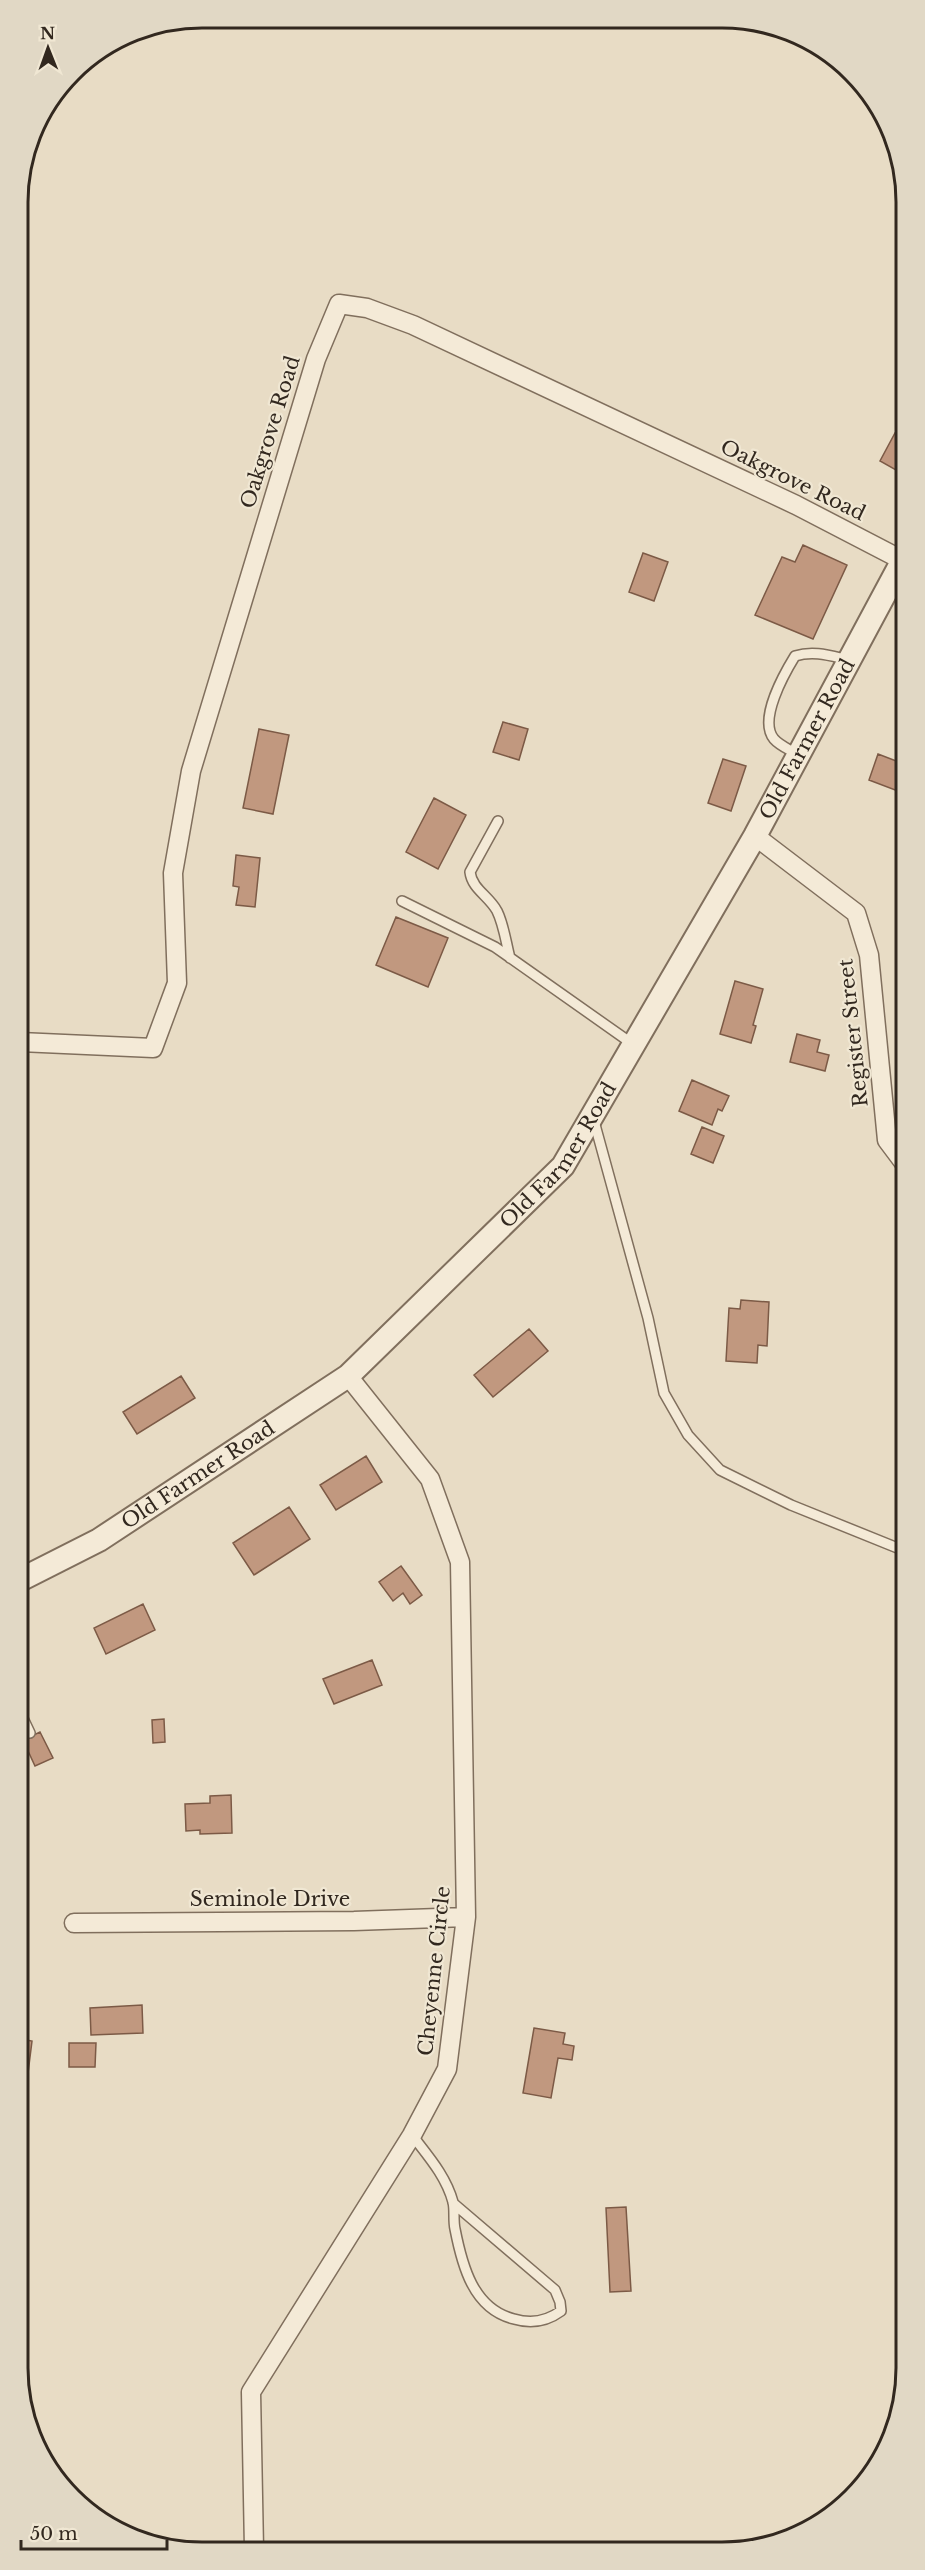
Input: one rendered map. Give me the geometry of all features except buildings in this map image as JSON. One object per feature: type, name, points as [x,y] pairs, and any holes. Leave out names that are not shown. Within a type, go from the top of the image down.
[{"type":"street","name":"Oakgrove Road","points":[[29,1042],[153,1048],[177,983],[173,873],[191,771],[316,359],[339,304],[367,308],[413,325],[796,505],[896,555]]},
{"type":"street","name":"Old Farmer Road","points":[[29,1575],[99,1540],[348,1376],[563,1166],[755,836],[896,572]]},
{"type":"street","name":"Register Street","points":[[755,836],[856,913],[869,955],[887,1140],[896,1152]]},
{"type":"street","name":"Cheyenne Circle","points":[[254,2542],[251,2392],[412,2135],[447,2069],[466,1917],[460,1562],[430,1479],[348,1376]]},
{"type":"street","name":"Seminole Drive","points":[[74,1923],[354,1921],[466,1917]]},
{"type":"lane","points":[[798,755],[775,740],[768,723],[769,714],[789,665],[795,656],[804,653],[817,653],[849,660]]},
{"type":"lane","points":[[498,821],[470,872],[471,881],[498,913],[510,958]]},
{"type":"lane","points":[[402,901],[495,947],[634,1045]]},
{"type":"lane","points":[[592,1116],[648,1318],[664,1393],[688,1435],[720,1470],[791,1505],[896,1547]]},
{"type":"lane","points":[[412,2135],[443,2176],[453,2203],[454,2227],[469,2281],[487,2306],[505,2317],[529,2323],[551,2318],[561,2311],[555,2290],[453,2203]]}]
